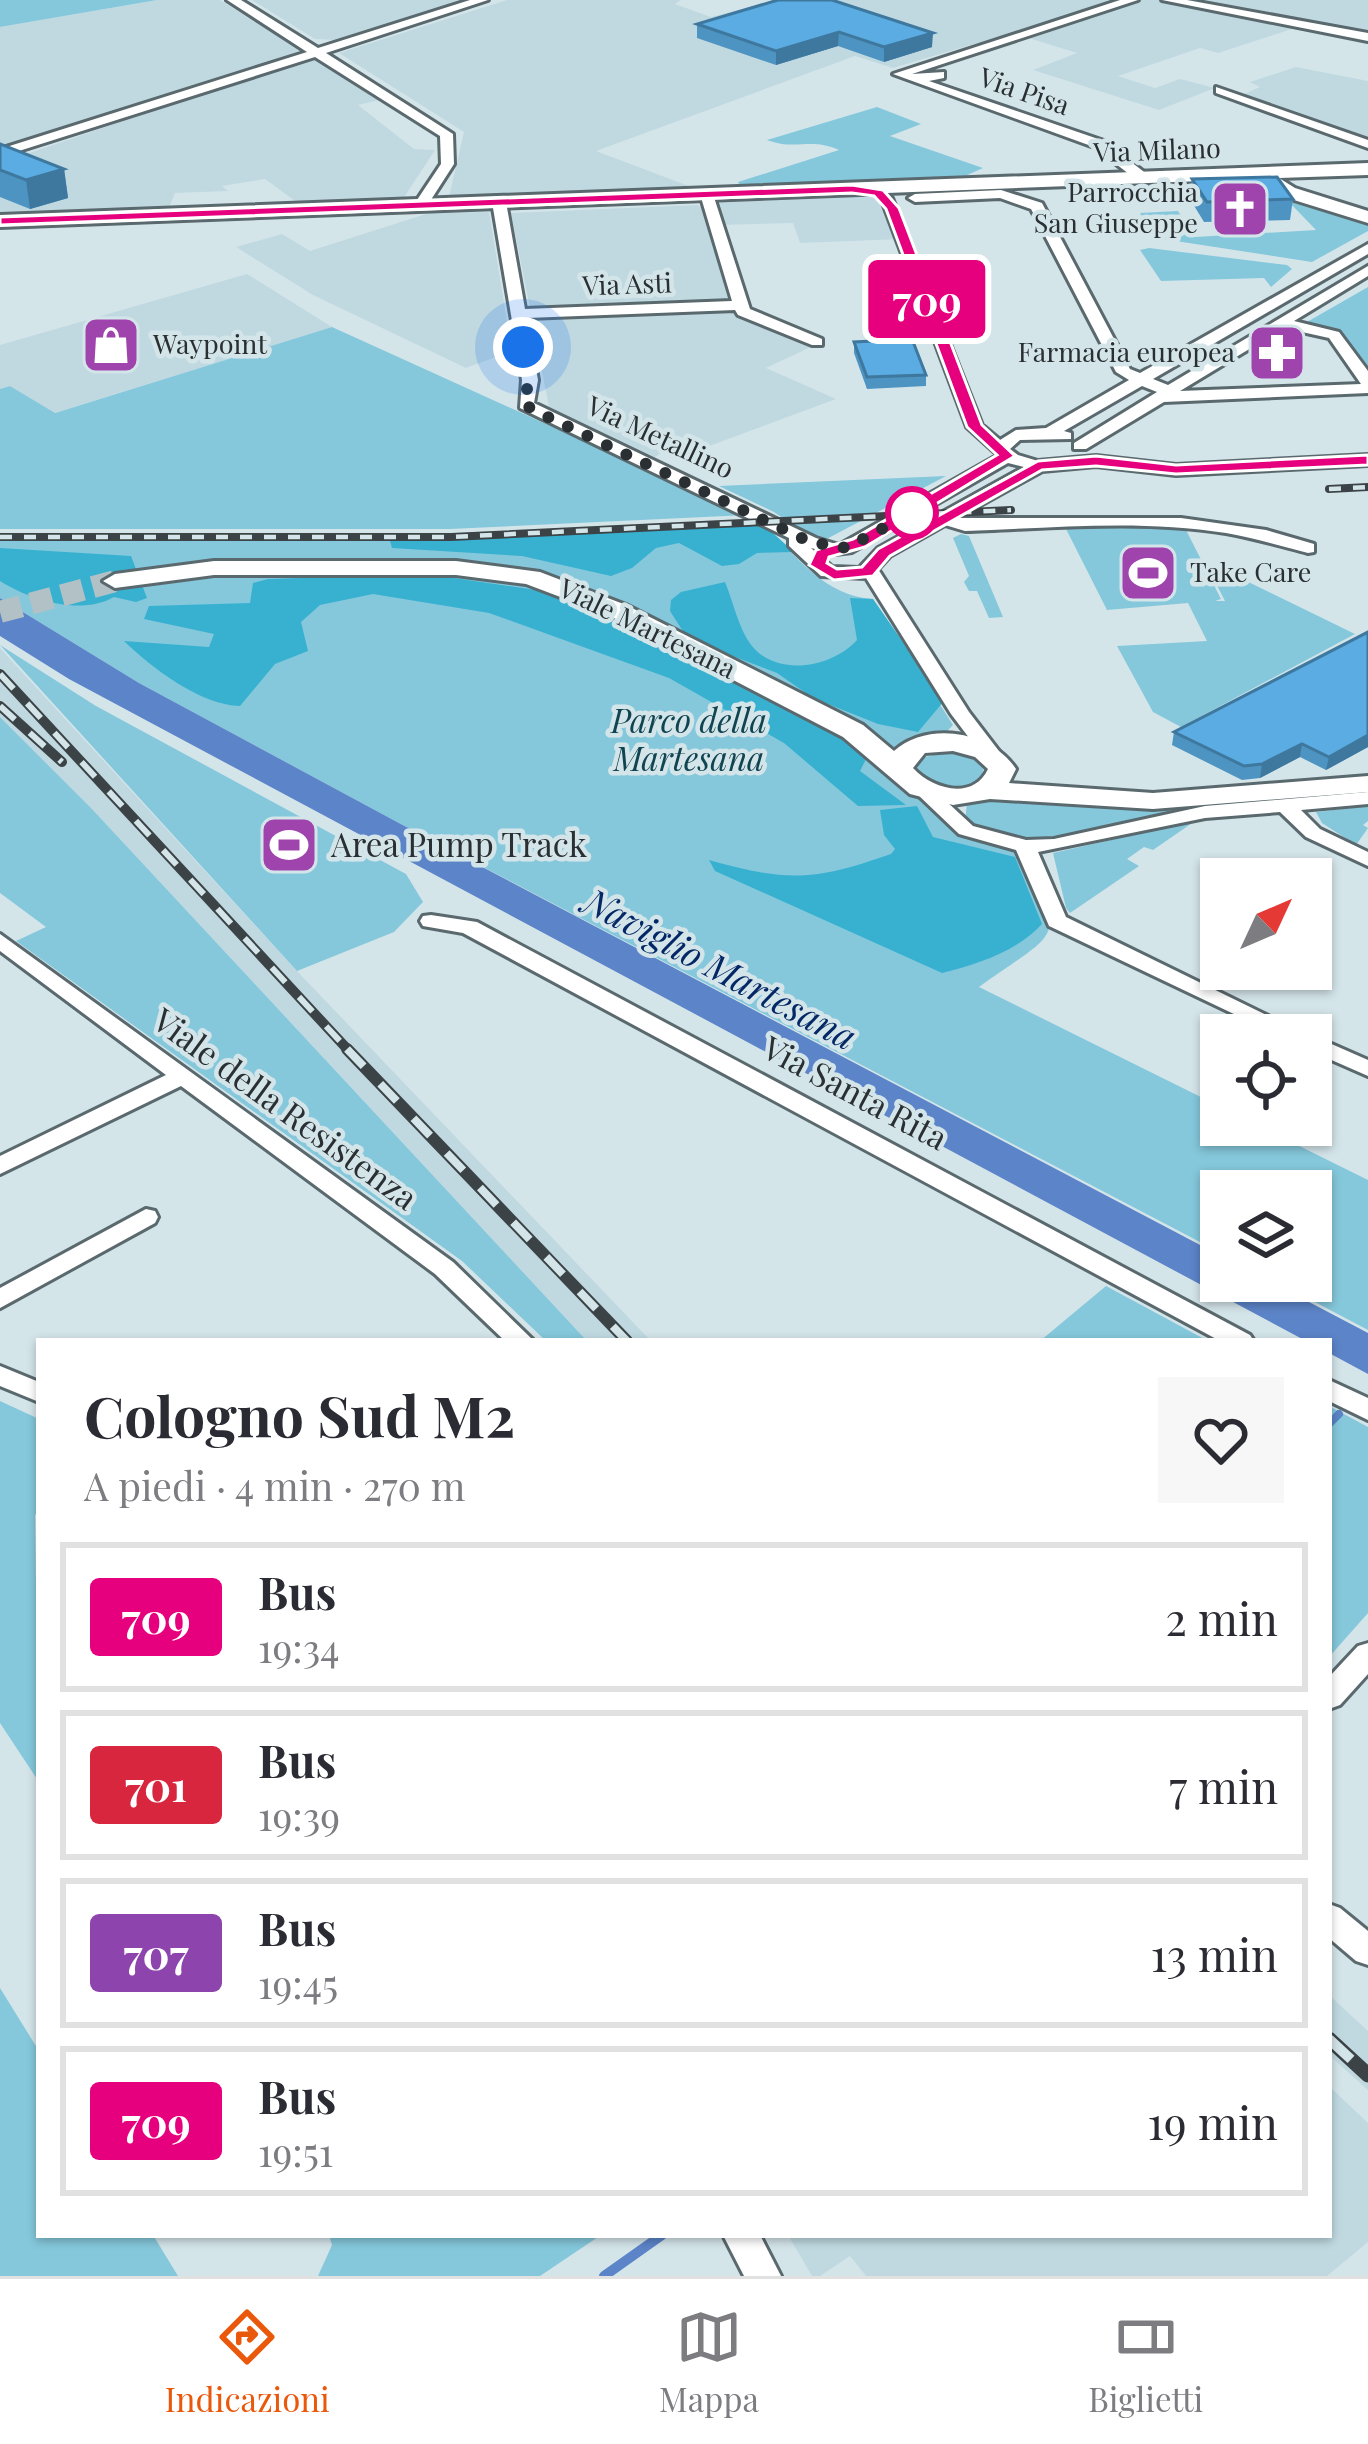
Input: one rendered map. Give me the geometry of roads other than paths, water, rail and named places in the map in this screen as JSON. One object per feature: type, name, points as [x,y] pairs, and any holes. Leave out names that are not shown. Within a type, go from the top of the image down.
[{"type":"street","points":[[233,0],[446,134],[452,150],[450,164],[420,206]]},
{"type":"street","points":[[0,157],[482,0]]},
{"type":"street","name":"Via Pisa","points":[[917,72],[1132,0]]},
{"type":"street","points":[[1168,0],[1368,37]]},
{"type":"street","name":"Via Pisa","points":[[917,72],[940,75],[948,91]]},
{"type":"street","name":"Via Pisa","points":[[917,72],[948,91],[1099,144],[1143,178]]},
{"type":"street","points":[[1220,91],[1368,144]]},
{"type":"street","name":"Via Milano","points":[[0,221],[852,189],[899,196],[947,185],[1368,169]]},
{"type":"street","points":[[1269,173],[1288,192],[1368,214]]},
{"type":"street","points":[[707,194],[743,312],[817,342]]},
{"type":"street","points":[[1038,466],[1005,452],[980,432],[899,196],[1001,194],[1037,206],[1124,372],[1163,394],[1368,386]]},
{"type":"street","points":[[499,202],[516,314]]},
{"type":"street","points":[[974,419],[1001,433],[1048,433],[1367,249]]},
{"type":"street","points":[[841,575],[872,565],[1038,466],[1077,453],[1163,394],[1368,270]]},
{"type":"street","name":"Via Asti","points":[[516,314],[739,305]]},
{"type":"street","name":"Via Metallino","points":[[516,314],[530,380],[523,401],[775,524],[872,565]]},
{"type":"street","points":[[1281,323],[1334,335],[1368,386]]},
{"type":"street","points":[[1168,363],[1199,372]]},
{"type":"street","points":[[1048,433],[1077,453],[1111,463],[1176,470],[1368,460]]},
{"type":"street","points":[[816,561],[1005,452],[1017,435]]},
{"type":"street","points":[[942,520],[965,526],[1194,522],[1268,534],[1308,548]]},
{"type":"street","name":"Via Metallino","points":[[775,524],[824,571],[841,575]]},
{"type":"street","points":[[872,565],[891,608],[961,714],[988,777]]},
{"type":"street","name":"Viale Martesana","points":[[112,575],[214,568],[457,568],[544,580],[617,610],[853,731],[896,743],[971,745],[988,777]]},
{"type":"street","points":[[841,575],[891,608]]},
{"type":"street","points":[[898,769],[903,756],[932,743],[961,714]]},
{"type":"street","name":"Viale Martesana","points":[[853,731],[898,769],[906,782],[925,792]]},
{"type":"street","points":[[970,832],[964,812],[988,777]]},
{"type":"street","points":[[925,792],[988,777],[1054,793],[1153,801],[1368,784]]},
{"type":"street","points":[[925,792],[970,832],[1025,846],[1054,845],[1195,814],[1368,798]]},
{"type":"street","points":[[1285,805],[1313,833],[1368,860]]},
{"type":"street","points":[[1025,846],[1057,921],[1252,1014]]},
{"type":"street","name":"Via Santa Rita","points":[[431,921],[458,922],[476,930],[1235,1338]]},
{"type":"street","name":"Viale della Resistenza","points":[[0,941],[444,1268],[518,1338]]},
{"type":"street","points":[[1332,1052],[1368,1069]]},
{"type":"street","points":[[0,1166],[184,1075]]},
{"type":"street","points":[[0,1299],[146,1217]]},
{"type":"street","points":[[0,1375],[36,1393]]},
{"type":"street","points":[[1332,1391],[1368,1410]]},
{"type":"street","points":[[1332,1694],[1368,1654]]},
{"type":"street","points":[[1332,1921],[1368,1951]]},
{"type":"street","points":[[743,2238],[763,2276]]},
{"type":"waterway","points":[[1332,1421],[1339,1414]]},
{"type":"waterway","points":[[604,2276],[658,2238]]},
{"type":"tunnel","points":[[0,612],[115,581]]},
{"type":"railway","points":[[1329,489],[1368,487]]},
{"type":"railway","points":[[0,537],[451,537],[1011,510]]},
{"type":"railway","points":[[0,674],[350,1052]]},
{"type":"railway","points":[[0,706],[62,762]]},
{"type":"railway","points":[[347,1049],[624,1338]]},
{"type":"railway","points":[[1332,2042],[1368,2075]]},
{"type":"place","name":"Parrocchia San Giuseppe","points":[[1240,209]]},
{"type":"place","name":"Waypoint","points":[[111,345]]},
{"type":"place","name":"Farmacia europea","points":[[1277,353]]},
{"type":"place","name":"Take Care","points":[[1148,573]]},
{"type":"place","name":"Area Pump Track","points":[[289,845]]},
{"type":"park label","name":"Parco della Martesana","points":[[689,740]]},
{"type":"water label","name":"Naviglio Martesana","points":[[720,969]]}]
